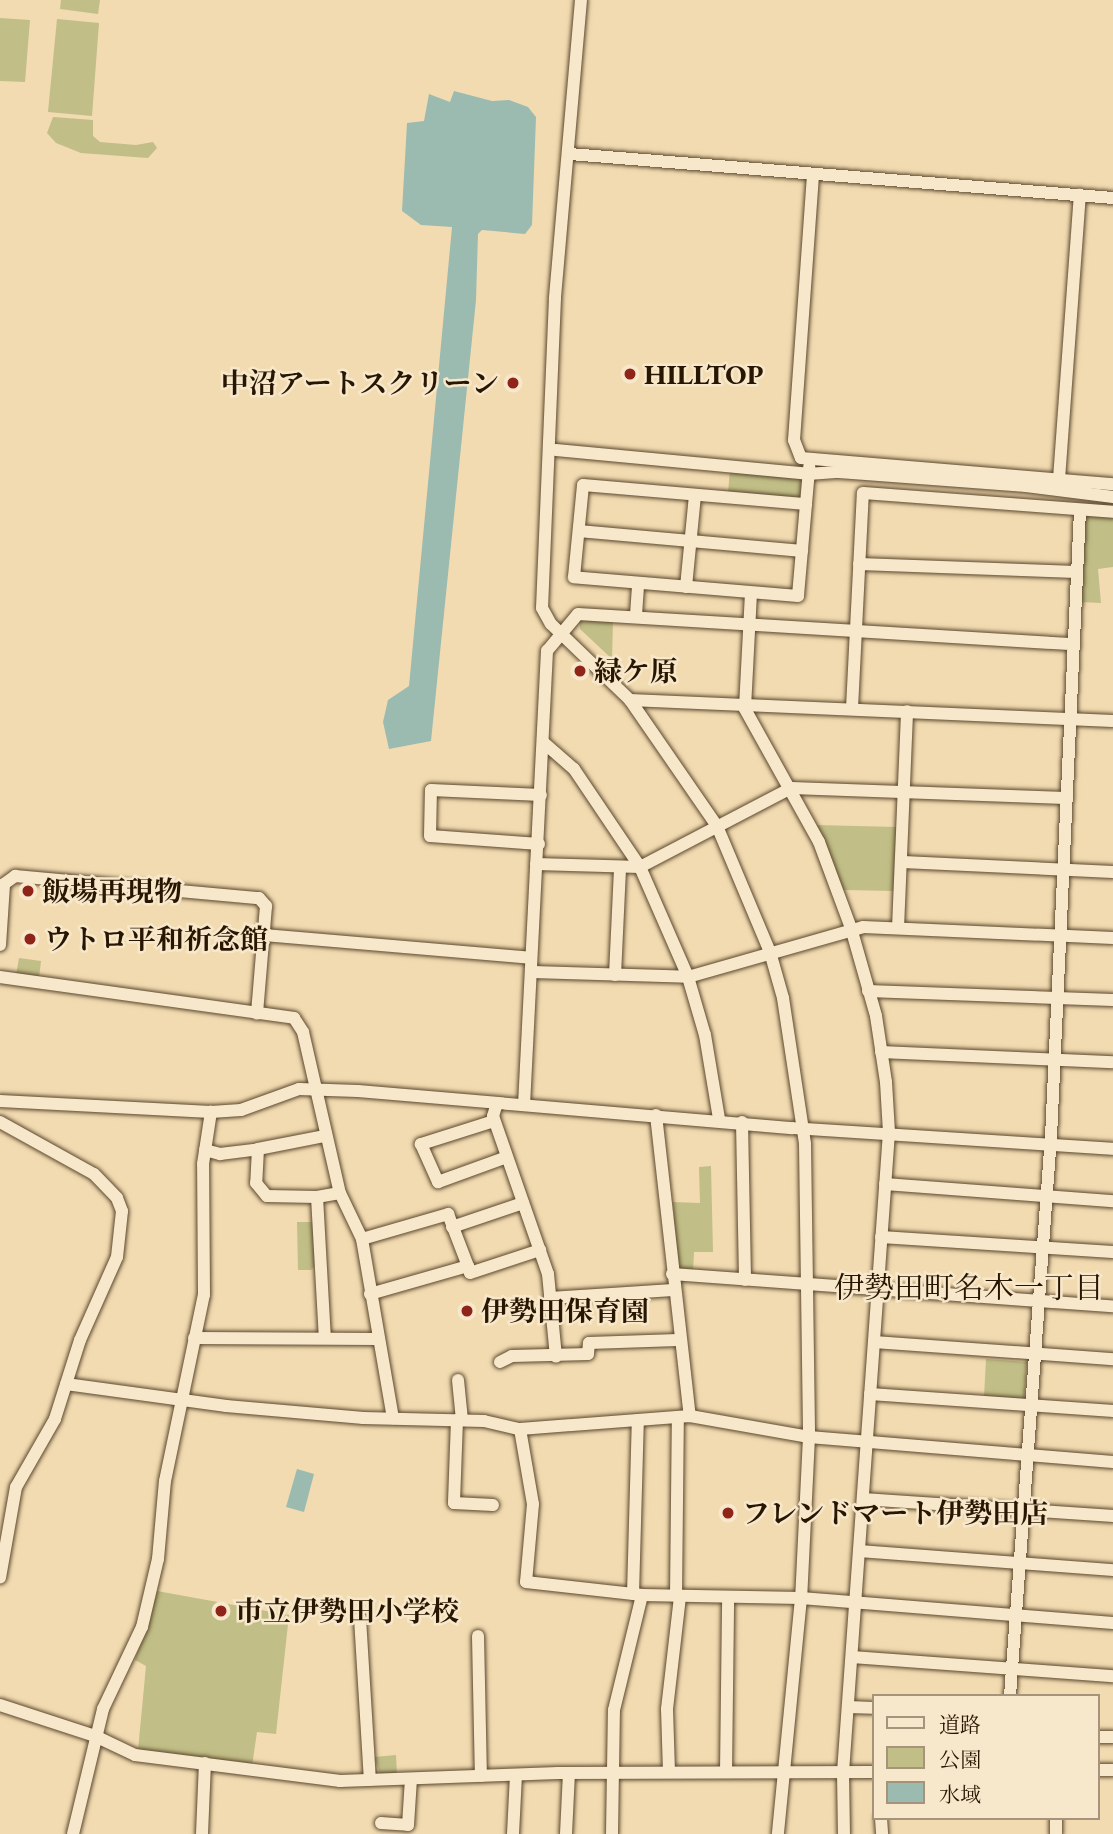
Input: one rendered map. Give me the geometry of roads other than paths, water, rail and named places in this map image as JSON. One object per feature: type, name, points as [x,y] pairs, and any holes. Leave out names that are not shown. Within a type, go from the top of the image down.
[{"type":"street","points":[[581,0],[555,298],[542,608],[560,633],[630,700],[717,826],[770,952],[783,998],[804,1129],[809,1437],[801,1598],[778,1834]]},
{"type":"street","points":[[569,154],[1113,198]]},
{"type":"street","points":[[813,175],[795,451],[810,458],[1113,484]]},
{"type":"street","points":[[1059,479],[1080,195]]},
{"type":"street","points":[[555,450],[808,474],[934,479],[1113,497]]},
{"type":"street","points":[[806,505],[583,485],[574,577],[798,597],[806,505],[808,474],[810,458]]},
{"type":"street","points":[[852,708],[863,493],[1113,512]]},
{"type":"street","points":[[686,587],[695,495]]},
{"type":"street","points":[[1010,1694],[1050,1143],[1080,510]]},
{"type":"street","points":[[579,531],[802,551]]},
{"type":"street","points":[[859,564],[1077,572]]},
{"type":"street","points":[[636,615],[638,583]]},
{"type":"street","points":[[751,593],[746,703],[819,842],[851,928],[881,1052],[889,1132],[848,1707],[844,1834]]},
{"type":"street","points":[[524,1105],[547,651],[579,614],[636,615],[1074,644]]},
{"type":"street","points":[[630,700],[1113,721]]},
{"type":"street","points":[[898,928],[903,862],[907,711]]},
{"type":"street","points":[[542,742],[574,769],[640,867],[688,977],[705,1035],[719,1119]]},
{"type":"street","points":[[536,864],[640,867],[791,788],[1066,798]]},
{"type":"street","points":[[539,844],[430,836],[431,790],[541,795]]},
{"type":"street","points":[[903,862],[1113,872]]},
{"type":"street","points":[[615,975],[620,868]]},
{"type":"street","points":[[0,945],[4,884],[15,876],[259,898],[266,906],[257,1014]]},
{"type":"street","points":[[264,935],[615,975],[688,977],[851,928],[1113,938]]},
{"type":"street","points":[[0,977],[294,1018],[300,1025],[324,1136],[340,1193],[362,1239],[393,1418]]},
{"type":"street","points":[[868,991],[1113,1000]]},
{"type":"street","points":[[881,1052],[1113,1062]]},
{"type":"street","points":[[0,1101],[211,1112],[242,1110],[299,1089],[719,1119],[804,1129],[889,1132],[1113,1149]]},
{"type":"street","points":[[497,1103],[494,1121],[540,1251],[550,1298],[556,1357]]},
{"type":"street","points":[[73,1834],[95,1736],[142,1627],[158,1559],[165,1481],[180,1398],[204,1295],[205,1150],[211,1112]]},
{"type":"street","points":[[656,1115],[684,1417],[678,1595],[667,1709],[669,1772]]},
{"type":"street","points":[[494,1121],[421,1144],[438,1182],[507,1157]]},
{"type":"street","points":[[0,1122],[94,1174],[117,1198],[122,1211],[117,1257],[66,1384],[55,1419],[16,1487],[0,1577]]},
{"type":"street","points":[[742,1122],[745,1280]]},
{"type":"street","points":[[205,1150],[220,1154],[324,1136]]},
{"type":"street","points":[[258,1149],[256,1183],[267,1196],[317,1197],[340,1193]]},
{"type":"street","points":[[885,1184],[1113,1201]]},
{"type":"street","points":[[317,1197],[325,1338]]},
{"type":"street","points":[[452,1227],[523,1203]]},
{"type":"street","points":[[362,1239],[448,1214],[470,1273],[540,1251]]},
{"type":"street","points":[[881,1237],[1113,1252]]},
{"type":"street","points":[[370,1294],[468,1266]]},
{"type":"street","points":[[672,1274],[1113,1306]]},
{"type":"street","points":[[550,1298],[673,1290]]},
{"type":"street","points":[[194,1338],[379,1339]]},
{"type":"street","points":[[500,1362],[512,1356],[556,1357],[588,1354],[589,1343],[678,1340]]},
{"type":"street","points":[[874,1342],[1113,1359]]},
{"type":"street","points":[[458,1380],[459,1420],[454,1503],[493,1505]]},
{"type":"street","points":[[66,1384],[102,1392],[180,1398],[264,1410],[459,1420],[520,1429],[684,1417],[809,1437],[1113,1462]]},
{"type":"street","points":[[870,1394],[1113,1411]]},
{"type":"street","points":[[612,1834],[614,1710],[637,1594],[638,1420]]},
{"type":"street","points":[[520,1429],[533,1504],[526,1583],[637,1594],[801,1598],[1113,1623]]},
{"type":"street","points":[[863,1499],[1113,1516]]},
{"type":"street","points":[[859,1551],[1113,1570]]},
{"type":"street","points":[[726,1772],[728,1597]]},
{"type":"street","points":[[360,1618],[370,1780]]},
{"type":"street","points":[[478,1636],[481,1776]]},
{"type":"street","points":[[852,1657],[1113,1676]]},
{"type":"street","points":[[0,1705],[95,1736],[135,1755],[340,1781],[614,1772],[872,1772]]},
{"type":"street","points":[[848,1707],[872,1709]]},
{"type":"street","points":[[202,1834],[205,1763]]},
{"type":"street","points":[[566,1834],[569,1773]]},
{"type":"street","points":[[513,1834],[516,1775]]},
{"type":"street","points":[[381,1823],[408,1825],[411,1779]]},
{"type":"water","points":[[454,91],[492,101],[509,100],[528,107],[536,117],[532,225],[525,234],[482,230],[478,234],[476,300],[431,741],[389,749],[383,722],[388,700],[409,686],[452,227],[421,225],[402,211],[407,123],[424,121],[429,94],[450,102]]},
{"type":"water","points":[[297,1469],[314,1474],[304,1512],[286,1507]]},
{"type":"place","name":"HILLTOP","points":[[630,374]]},
{"type":"place","name":"中沼アートスクリーン","points":[[513,383]]},
{"type":"place","name":"緑ケ原","points":[[580,671]]},
{"type":"place","name":"飯場再現物","points":[[28,891]]},
{"type":"place","name":"ウトロ平和祈念館","points":[[30,939]]},
{"type":"place","name":"伊勢田保育園","points":[[467,1311]]},
{"type":"place","name":"フレンドマート伊勢田店","points":[[728,1513]]},
{"type":"place","name":"市立伊勢田小学校","points":[[221,1611]]},
{"type":"district","name":"伊勢田町名木一丁目","points":[[969,1288]]}]
